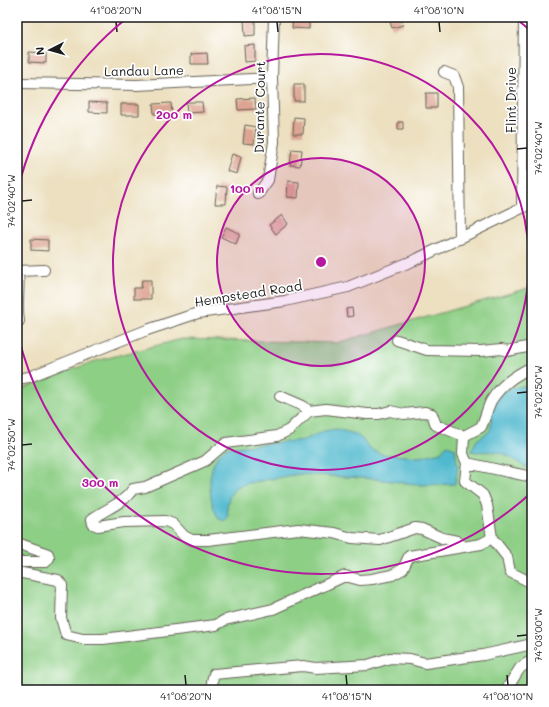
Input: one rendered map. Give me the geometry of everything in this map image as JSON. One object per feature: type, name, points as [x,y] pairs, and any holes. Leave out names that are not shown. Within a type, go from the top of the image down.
[{"type":"street","name":"Durante Court","points":[[258,194],[268,180],[274,142],[272,78],[274,17]]},
{"type":"street","name":"Flint Drive","points":[[522,207],[528,41],[524,17]]},
{"type":"street","points":[[444,72],[454,76],[458,87],[460,239]]},
{"type":"street","name":"Landau Lane","points":[[17,84],[137,85],[272,78]]},
{"type":"street","name":"Hempstead Road","points":[[17,378],[29,377],[147,330],[198,313],[285,301],[348,287],[415,260],[532,203]]},
{"type":"street","points":[[19,321],[17,312],[20,287],[17,271],[44,270]]},
{"type":"street","points":[[397,340],[427,350],[481,351],[502,349],[507,351],[532,346]]},
{"type":"street","points":[[462,546],[457,541],[442,538],[422,529],[415,528],[380,540],[352,538],[334,533],[298,529],[208,540],[192,540],[184,536],[173,524],[165,521],[124,522],[98,526],[93,524],[92,519],[127,497],[132,489],[145,487],[205,461],[226,443],[277,436],[288,430],[309,411],[326,409],[379,414],[390,412],[404,414],[425,412],[432,414],[436,425],[464,436],[481,427],[491,402],[499,390],[532,367]]},
{"type":"street","points":[[280,396],[303,406],[309,411]]},
{"type":"street","points":[[464,436],[463,454],[466,463],[465,481],[483,495],[488,512],[492,538],[507,557],[510,572],[532,583]]},
{"type":"street","points":[[466,463],[532,477]]},
{"type":"street","points":[[17,572],[58,580],[62,585],[61,618],[66,635],[83,639],[102,639],[216,625],[225,620],[273,609],[345,576],[360,580],[392,575],[403,569],[409,556],[453,550],[462,546],[482,544],[492,538]]},
{"type":"street","points":[[17,543],[48,554],[49,558],[46,562],[17,562]]},
{"type":"street","points":[[213,690],[212,680],[214,674],[303,666],[316,668],[368,665],[390,658],[410,659],[425,663],[483,655],[532,644]]},
{"type":"street","points":[[506,690],[520,668],[532,660]]},
{"type":"green space","points":[[532,287],[532,690],[17,690],[17,391],[92,362],[182,339],[336,343]]},
{"type":"water","points":[[522,386],[532,386],[532,469],[501,453],[471,451],[477,440],[490,431],[492,414],[496,401],[500,395],[505,391]]},
{"type":"water","points":[[336,429],[355,434],[363,440],[370,449],[381,454],[420,457],[441,452],[447,445],[455,448],[458,468],[455,484],[422,485],[376,479],[299,474],[248,483],[236,487],[230,495],[227,506],[228,517],[225,521],[219,519],[211,497],[210,480],[211,472],[217,457],[225,448],[304,440],[324,431]]},
{"type":"building","points":[[293,17],[309,17],[309,29],[292,28]]},
{"type":"building","points":[[401,17],[403,25],[392,28],[389,18]]},
{"type":"building","points":[[244,19],[255,19],[255,35],[245,36]]},
{"type":"building","points":[[255,45],[255,61],[245,62],[244,46]]},
{"type":"building","points":[[29,52],[46,53],[46,63],[29,62]]},
{"type":"building","points":[[207,53],[208,64],[191,64],[191,54]]},
{"type":"building","points":[[294,84],[304,84],[304,101],[294,101]]},
{"type":"building","points":[[426,93],[437,93],[437,108],[426,108]]},
{"type":"building","points":[[255,98],[256,109],[238,110],[237,99]]},
{"type":"building","points":[[89,102],[107,103],[107,113],[89,112]]},
{"type":"building","points":[[186,102],[202,102],[203,112],[187,113]]},
{"type":"building","points":[[171,103],[172,114],[154,114],[153,104]]},
{"type":"building","points":[[121,104],[139,104],[139,115],[121,115]]},
{"type":"building","points":[[294,117],[304,118],[303,134],[293,134]]},
{"type":"building","points":[[398,122],[403,122],[403,129],[398,129]]},
{"type":"building","points":[[245,125],[256,127],[254,144],[243,143]]},
{"type":"building","points":[[292,149],[302,150],[300,166],[290,165]]},
{"type":"building","points":[[232,154],[241,157],[237,174],[227,171]]},
{"type":"building","points":[[288,181],[299,182],[298,198],[287,197]]},
{"type":"building","points":[[217,186],[227,187],[226,204],[215,204]]},
{"type":"building","points":[[282,215],[288,224],[276,234],[269,225]]},
{"type":"building","points":[[226,227],[240,234],[236,244],[221,237]]},
{"type":"building","points":[[31,239],[48,240],[48,251],[31,250]]},
{"type":"building","points":[[142,280],[151,280],[151,299],[134,299],[134,288],[141,288]]},
{"type":"building","points":[[352,308],[353,316],[347,317],[346,309]]}]
